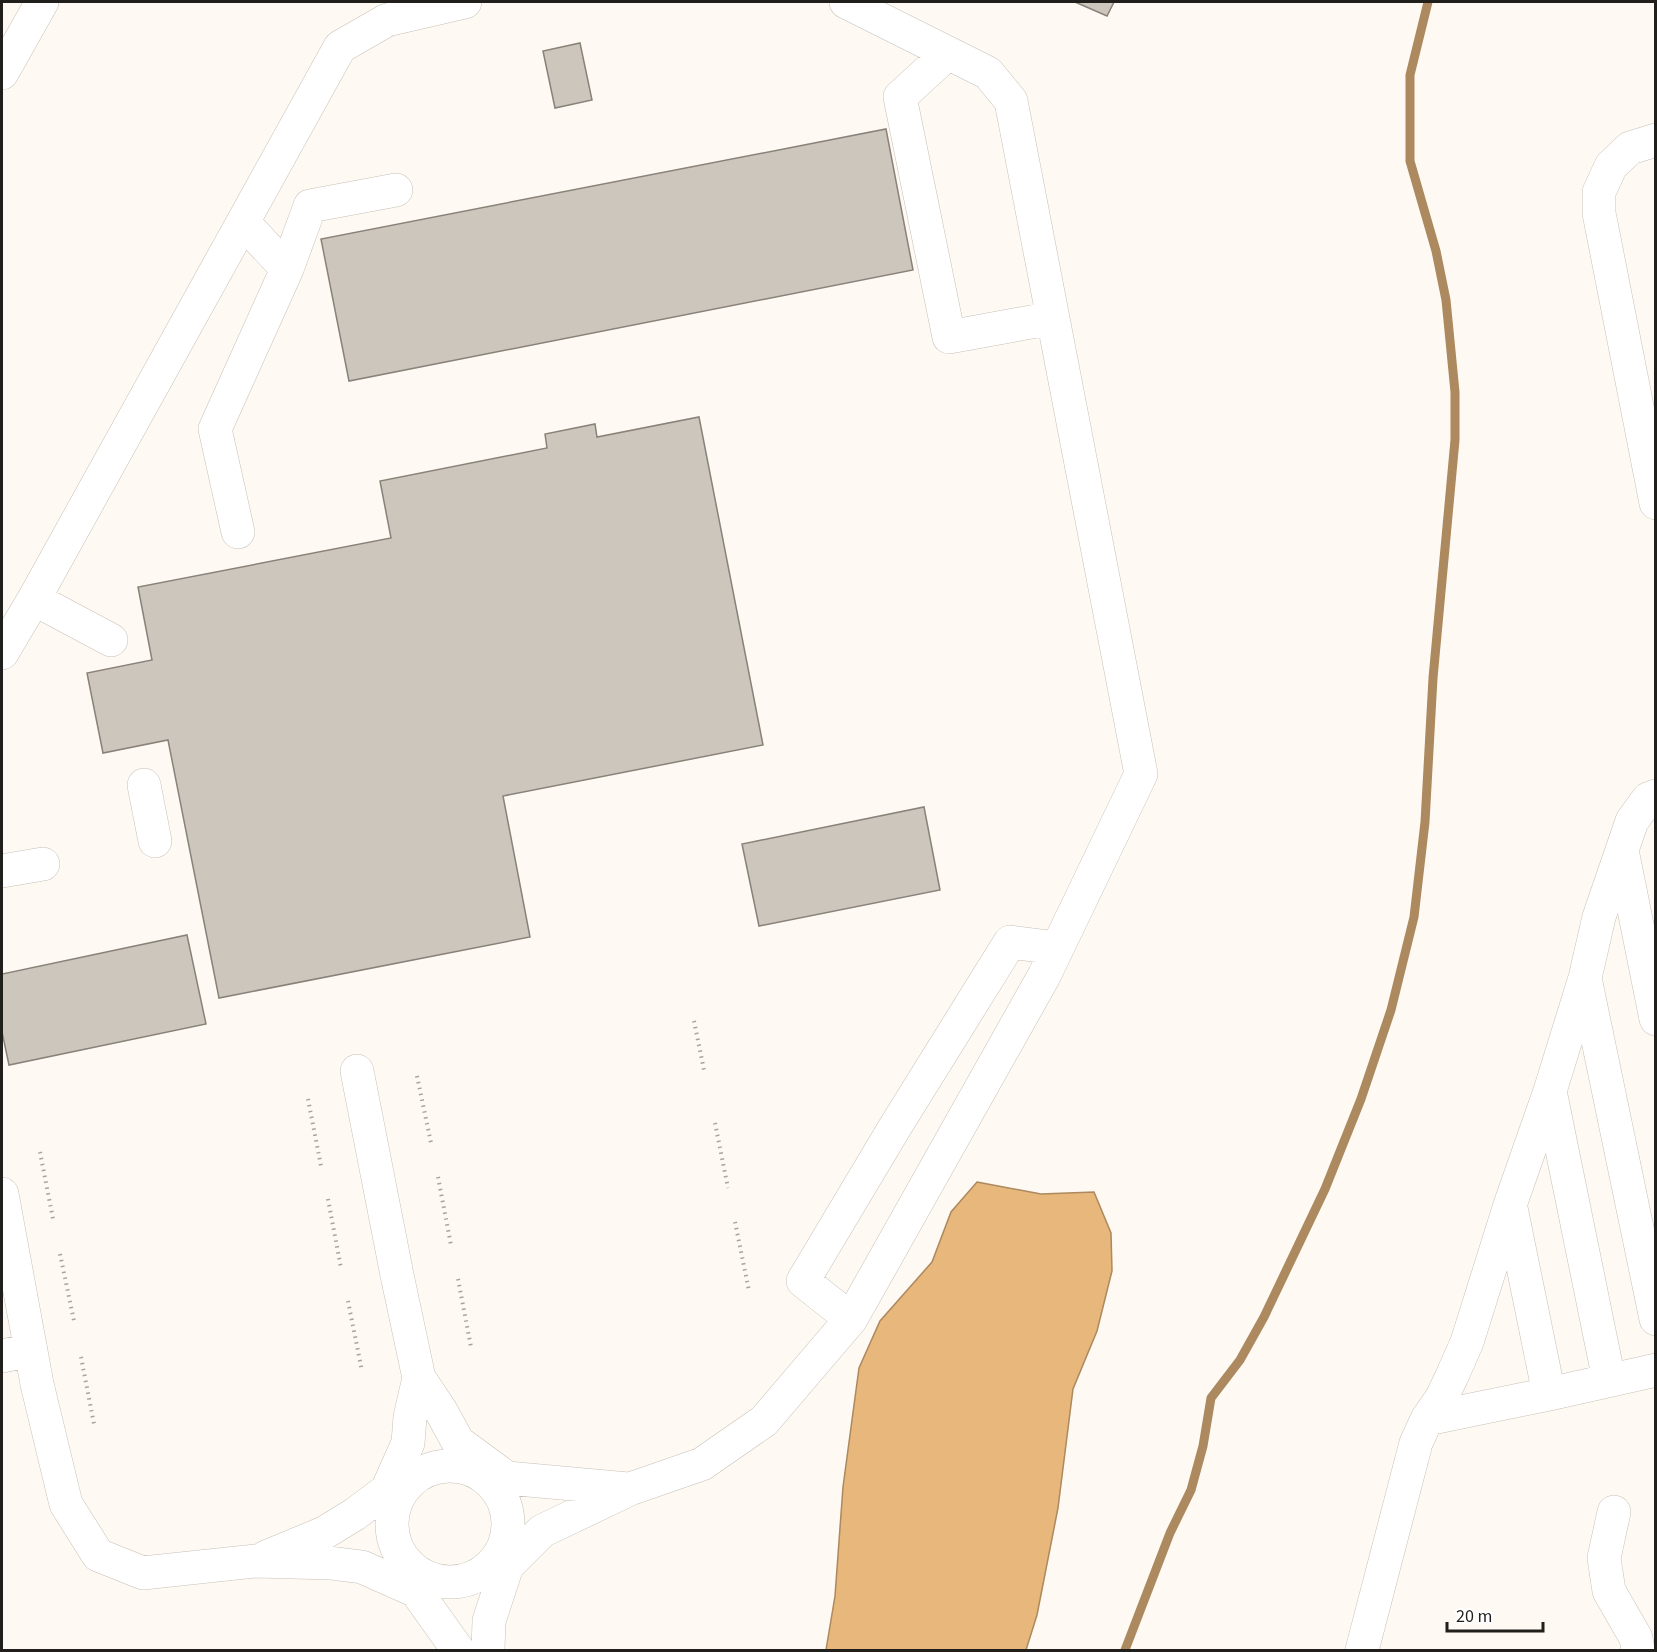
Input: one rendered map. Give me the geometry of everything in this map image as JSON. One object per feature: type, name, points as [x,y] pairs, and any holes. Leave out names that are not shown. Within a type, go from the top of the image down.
[{"type":"main road","points":[[2,73],[42,2]]},
{"type":"main road","points":[[2,652],[34,600],[340,47],[387,20],[465,2]]},
{"type":"main road","points":[[419,1378],[410,1417],[408,1443],[392,1528],[396,1547],[407,1563],[423,1575],[442,1581],[461,1580],[496,1562],[542,1531],[630,1489],[702,1464],[764,1421],[851,1319],[1044,976],[1141,774],[1011,101],[988,73],[846,2]]},
{"type":"main road","points":[[948,53],[900,97],[949,338],[1053,318]]},
{"type":"main road","points":[[1656,140],[1630,148],[1611,166],[1599,192],[1599,213],[1656,504]]},
{"type":"main road","points":[[238,532],[215,429],[287,269],[310,206],[396,190]]},
{"type":"main road","points":[[243,222],[287,269]]},
{"type":"main road","points":[[34,600],[111,639]]},
{"type":"main road","points":[[144,785],[155,841]]},
{"type":"main road","points":[[1362,1650],[1416,1443],[1427,1419],[1449,1384],[1467,1342],[1510,1206],[1550,1091],[1585,978],[1599,917],[1632,821],[1648,799],[1656,796]]},
{"type":"main road","points":[[1622,850],[1656,1019]]},
{"type":"main road","points":[[2,871],[43,864]]},
{"type":"main road","points":[[851,1319],[803,1281],[900,1117],[1010,942],[1057,948]]},
{"type":"main road","points":[[1585,978],[1656,1319]]},
{"type":"main road","points":[[357,1071],[396,1275],[419,1378],[458,1442],[492,1478],[506,1510],[507,1528],[496,1562],[488,1650]]},
{"type":"main road","points":[[1550,1091],[1609,1380]]},
{"type":"main road","points":[[2,1194],[16,1353],[66,1504],[98,1555],[143,1573],[256,1561],[330,1563],[362,1567],[416,1591],[458,1650]]},
{"type":"main road","points":[[1510,1206],[1549,1394]]},
{"type":"main road","points":[[1427,1419],[1656,1370]]},
{"type":"main road","points":[[256,1561],[324,1533],[398,1492],[432,1468],[452,1466],[470,1469],[486,1478],[630,1489]]},
{"type":"main road","points":[[1614,1512],[1604,1558],[1609,1592],[1636,1638],[1638,1650]]},
{"type":"main road","points":[[400,1553],[404,1586]]},
{"type":"main road","points":[[404,1586],[437,1580]]},
{"type":"path","points":[[694,1022],[704,1070]]},
{"type":"path","points":[[417,1076],[431,1143]]},
{"type":"path","points":[[308,1099],[321,1166]]},
{"type":"path","points":[[715,1123],[728,1188]]},
{"type":"path","points":[[40,1152],[53,1219]]},
{"type":"path","points":[[438,1177],[451,1245]]},
{"type":"path","points":[[327,1198],[341,1268]]},
{"type":"path","points":[[735,1222],[749,1291]]},
{"type":"path","points":[[60,1254],[74,1321]]},
{"type":"path","points":[[458,1279],[471,1347]]},
{"type":"path","points":[[348,1301],[362,1371]]},
{"type":"path","points":[[81,1357],[94,1424]]},
{"type":"shaded area","points":[[977,1182],[1041,1194],[1094,1192],[1111,1233],[1112,1271],[1097,1331],[1073,1389],[1058,1508],[1037,1615],[1026,1650],[826,1650],[835,1596],[843,1487],[859,1368],[880,1321],[932,1262],[951,1212]]},
{"type":"building","points":[[1075,2],[1114,2],[1107,16]]},
{"type":"building","points":[[580,43],[592,100],[555,108],[543,51]]},
{"type":"building","points":[[886,129],[913,270],[349,381],[321,239]]},
{"type":"building","points":[[699,417],[763,745],[503,796],[530,937],[219,998],[168,740],[103,753],[87,673],[152,660],[138,587],[391,538],[380,481],[547,448],[545,434],[595,424],[597,437]]},
{"type":"building","points":[[924,807],[940,890],[759,926],[742,844]]},
{"type":"building","points":[[187,935],[206,1024],[9,1065],[2,1032],[2,974]]},
{"type":"waterway","points":[[1125,1650],[1170,1533],[1191,1490],[1203,1446],[1211,1398],[1240,1360],[1264,1317],[1325,1189],[1361,1099],[1391,1010],[1414,917],[1425,822],[1433,678],[1455,440],[1455,392],[1446,300],[1436,251],[1410,161],[1410,75],[1428,2]]}]
